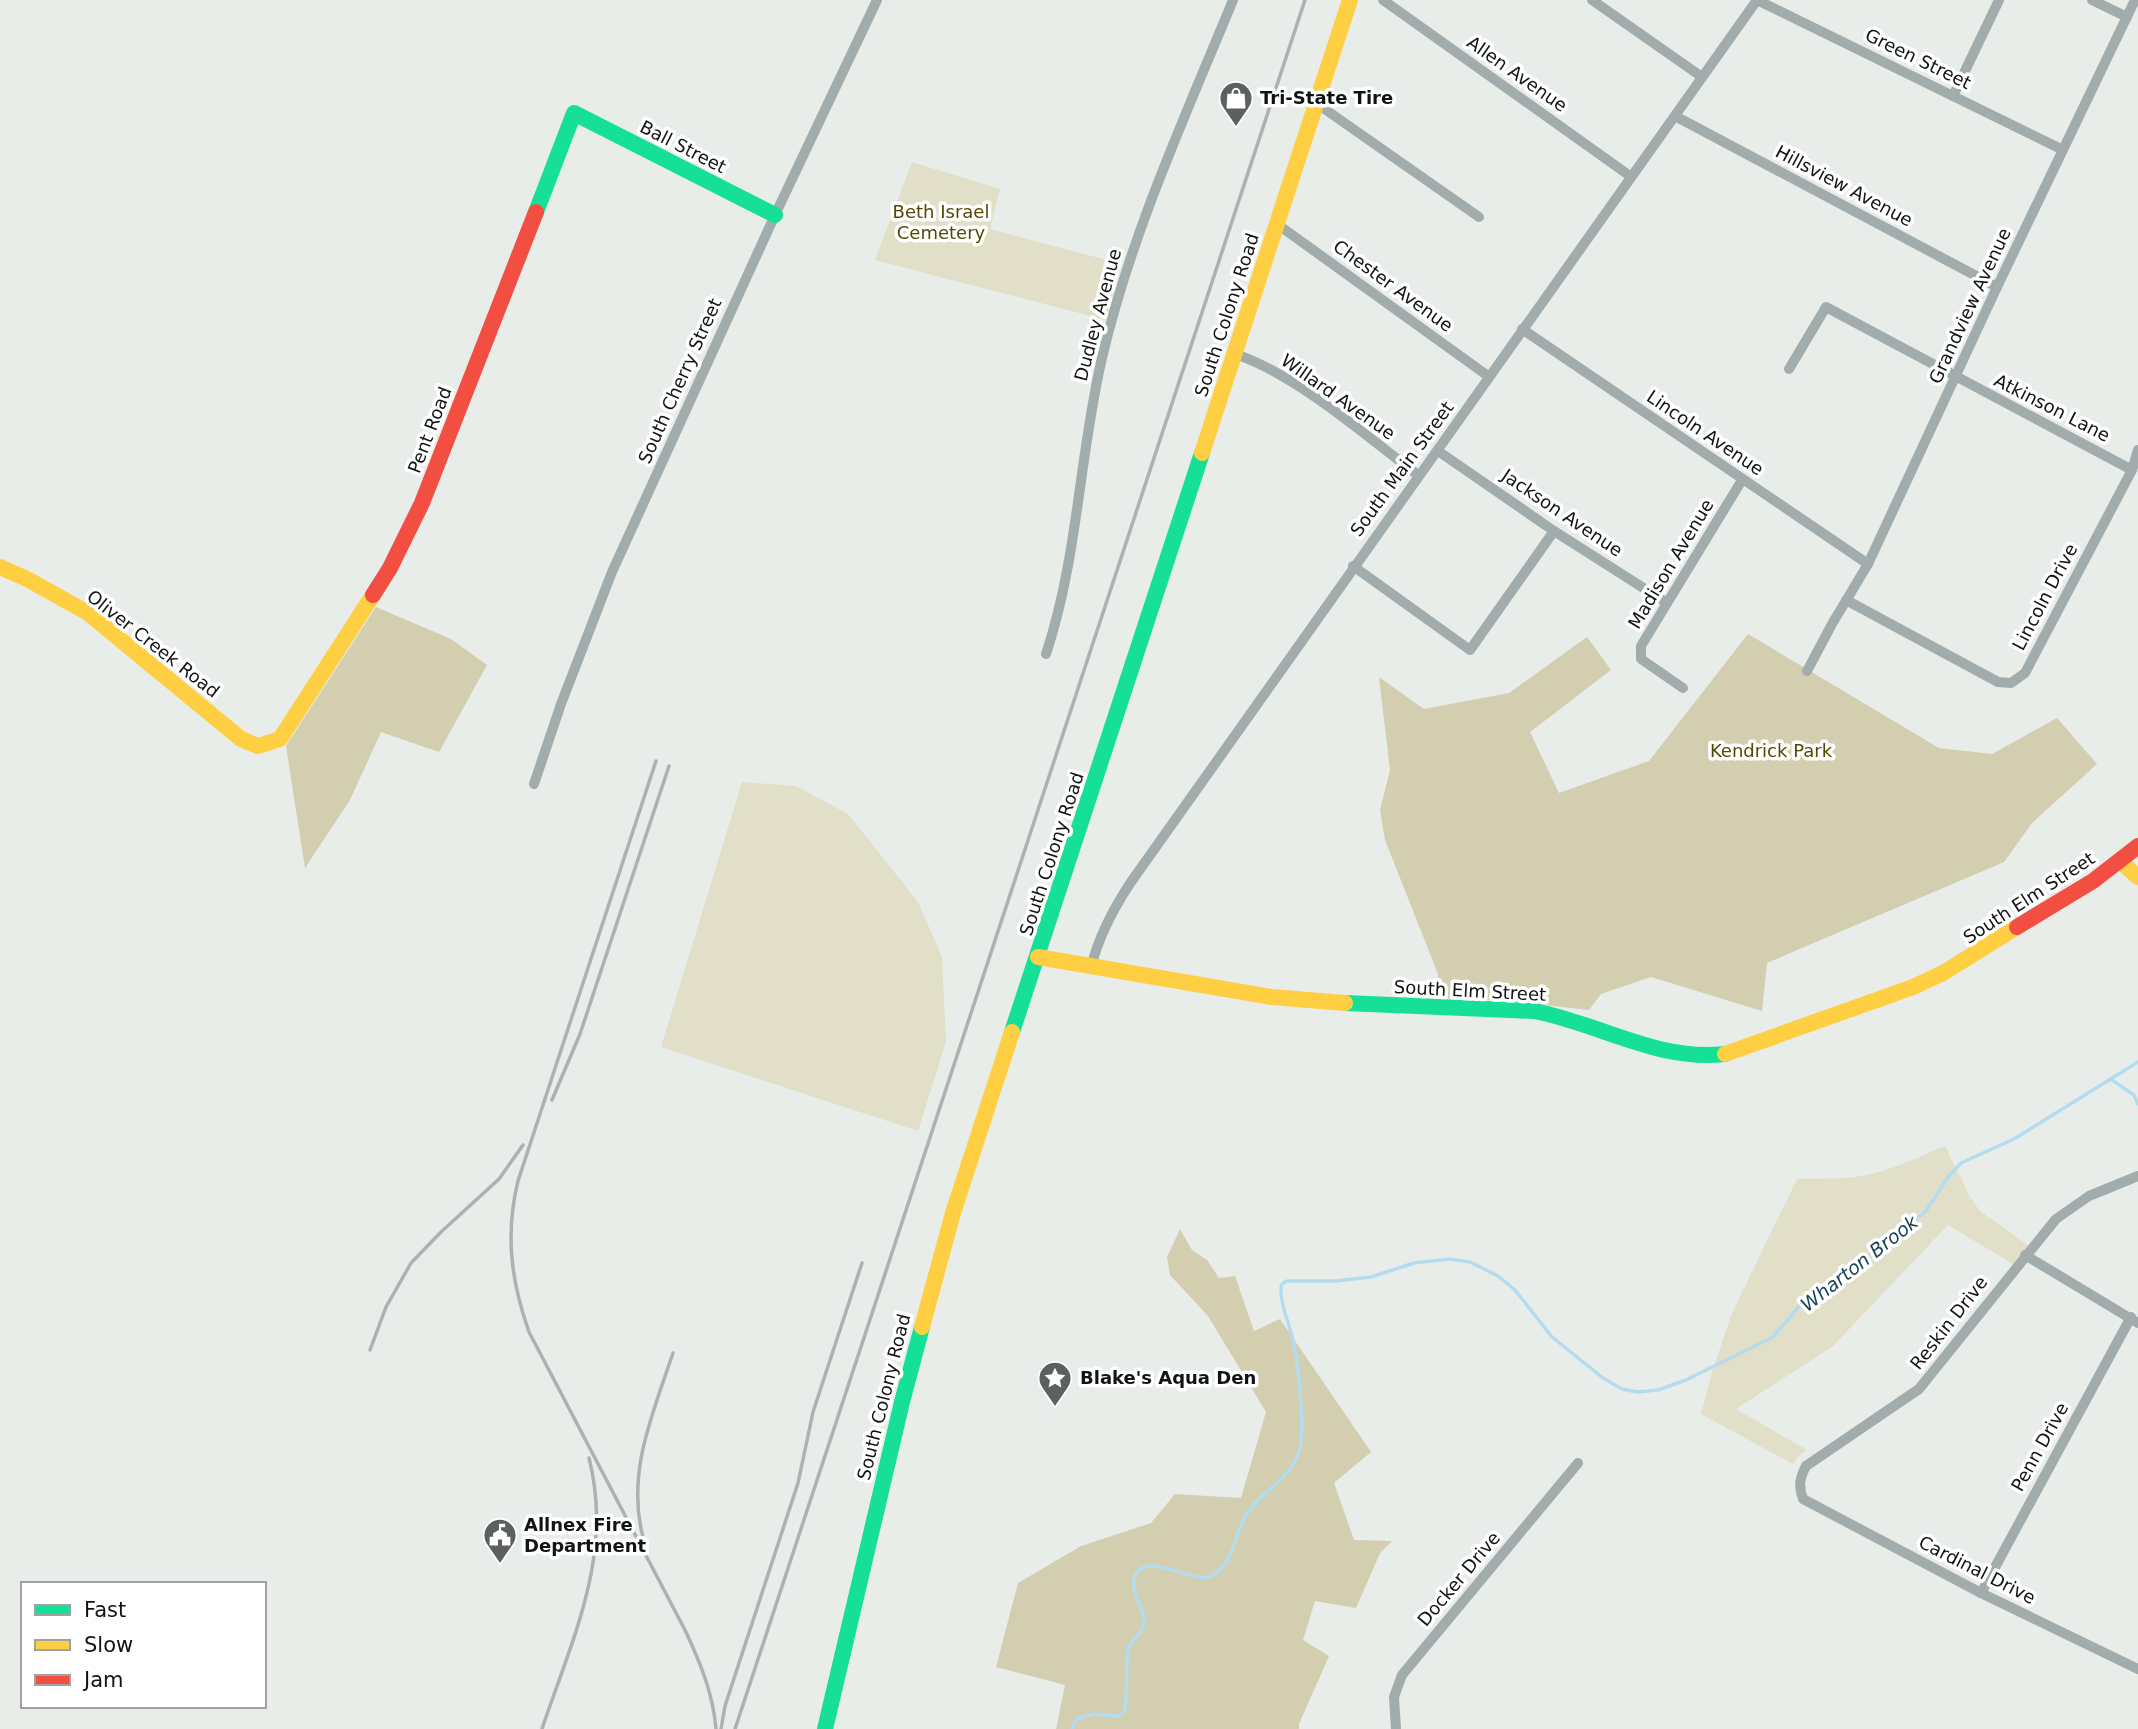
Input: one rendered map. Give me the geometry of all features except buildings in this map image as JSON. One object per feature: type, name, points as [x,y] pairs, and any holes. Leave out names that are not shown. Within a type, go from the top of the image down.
[{"type":"main road","name":"South Colony Road","points":[[825,1729],[926,1307],[953,1213],[1349,0]]},
{"type":"main road","name":"Ball Street","points":[[574,113],[775,215]]},
{"type":"main road","name":"Pent Road","points":[[280,739],[390,568],[422,503],[574,113]]},
{"type":"main road","name":"Oliver Creek Road","points":[[0,567],[88,613],[241,739],[258,746],[280,739]]},
{"type":"main road","name":"South Elm Street","points":[[1038,957],[1254,995],[1534,1011],[1556,1015],[1660,1051],[1709,1056],[1750,1048],[1933,978],[2056,905],[2138,846]]},
{"type":"main road","points":[[2120,861],[2138,877]]},
{"type":"street","name":"South Cherry Street","points":[[534,784],[561,704],[612,572],[775,215],[877,0]]},
{"type":"street","name":"Dudley Avenue","points":[[1046,654],[1063,598],[1094,400],[1114,315],[1144,220],[1233,0]]},
{"type":"street","name":"Allen Avenue","points":[[1383,0],[1630,176]]},
{"type":"street","points":[[1592,0],[1702,78]]},
{"type":"street","name":"South Main Street","points":[[1091,967],[1112,911],[1131,882],[1757,0]]},
{"type":"street","name":"Green Street","points":[[1757,0],[2063,150]]},
{"type":"street","points":[[1953,96],[1999,0]]},
{"type":"street","points":[[2092,0],[2127,17]]},
{"type":"street","name":"Grandview Avenue","points":[[1807,671],[1868,564],[2135,0]]},
{"type":"street","points":[[1316,103],[1479,217]]},
{"type":"street","name":"Hillsview Avenue","points":[[1675,116],[1997,287]]},
{"type":"street","name":"Chester Avenue","points":[[1277,224],[1488,376]]},
{"type":"street","name":"Atkinson Lane","points":[[1788,369],[1826,307],[2132,470]]},
{"type":"street","name":"Lincoln Avenue","points":[[1522,329],[1868,564]]},
{"type":"street","name":"Willard Avenue","points":[[1235,354],[1251,359],[1301,388],[1418,475]]},
{"type":"street","points":[[2132,470],[2138,450]]},
{"type":"street","name":"Jackson Avenue","points":[[1438,451],[1554,531],[1667,603]]},
{"type":"street","name":"Lincoln Drive","points":[[1846,600],[1998,682],[2011,683],[2025,673],[2132,470]]},
{"type":"street","name":"Madison Avenue","points":[[1683,688],[1641,659],[1640,653],[1667,603],[1742,480]]},
{"type":"street","points":[[1353,566],[1469,650],[1554,531]]},
{"type":"street","name":"Reskin Drive","points":[[1802,1499],[1800,1478],[1806,1466],[1919,1389],[2056,1219],[2089,1196],[2138,1176]]},
{"type":"street","points":[[2025,1255],[2134,1320]]},
{"type":"street","name":"Penn Drive","points":[[1981,1593],[2134,1320]]},
{"type":"street","name":"Docker Drive","points":[[1396,1729],[1394,1697],[1402,1675],[1578,1463]]},
{"type":"street","name":"Cardinal Drive","points":[[1802,1499],[1981,1593],[2138,1669]]},
{"type":"green space","name":"Beth Israel Cemetery","points":[[912,162],[1000,189],[990,229],[1122,264],[1106,320],[875,260]]},
{"type":"green space","points":[[376,607],[451,639],[487,665],[439,752],[381,732],[350,800],[305,868],[286,746]]},
{"type":"green space","name":"Kendrick Park","points":[[1748,634],[1939,748],[1992,754],[2057,718],[2097,764],[2032,823],[2004,862],[1767,963],[1762,1011],[1651,977],[1601,994],[1589,1010],[1509,1001],[1439,998],[1438,974],[1385,840],[1380,810],[1390,770],[1379,677],[1424,709],[1509,693],[1587,637],[1611,670],[1530,732],[1559,793],[1649,761]]},
{"type":"green space","points":[[742,782],[796,786],[848,814],[918,902],[942,957],[946,1042],[918,1131],[661,1047]]},
{"type":"green space","points":[[1945,1146],[1970,1197],[1980,1211],[2029,1246],[2018,1267],[1948,1225],[1833,1346],[1736,1409],[1807,1450],[1798,1456],[1793,1464],[1701,1414],[1732,1313],[1797,1179],[1846,1178],[1873,1174]]},
{"type":"green space","points":[[1180,1229],[1192,1250],[1207,1260],[1219,1278],[1235,1276],[1254,1331],[1280,1319],[1371,1452],[1334,1483],[1354,1540],[1392,1541],[1380,1553],[1356,1608],[1315,1601],[1303,1640],[1329,1656],[1299,1729],[1056,1729],[1065,1685],[996,1667],[1018,1583],[1081,1546],[1151,1523],[1175,1494],[1241,1498],[1266,1412],[1208,1316],[1170,1275],[1167,1257]]},
{"type":"waterway","name":"Wharton Brook","points":[[1072,1729],[1076,1719],[1094,1714],[1120,1716],[1124,1712],[1129,1648],[1142,1629],[1144,1621],[1133,1582],[1139,1570],[1154,1566],[1203,1577],[1219,1571],[1229,1556],[1248,1512],[1295,1461],[1301,1442],[1300,1397],[1293,1340],[1281,1296],[1282,1284],[1287,1281],[1336,1281],[1371,1277],[1414,1263],[1450,1259],[1470,1262],[1498,1276],[1515,1290],[1552,1337],[1603,1378],[1622,1389],[1637,1392],[1658,1390],[1686,1380],[1773,1337],[1807,1297],[1884,1246],[1926,1211],[1961,1163],[2014,1139],[2138,1062]]},
{"type":"waterway","points":[[2112,1080],[2134,1095],[2138,1104]]},
{"type":"railway","points":[[735,1729],[1305,0]]},
{"type":"railway","points":[[656,761],[518,1181],[512,1220],[512,1257],[518,1294],[529,1332],[685,1630],[705,1678],[716,1729]]},
{"type":"railway","points":[[552,1100],[580,1034],[669,766]]},
{"type":"railway","points":[[370,1350],[386,1307],[411,1263],[499,1179],[523,1145]]},
{"type":"railway","points":[[721,1729],[725,1706],[798,1483],[813,1412],[862,1263]]},
{"type":"railway","points":[[643,1537],[638,1490],[640,1466],[650,1421],[673,1353]]},
{"type":"railway","points":[[542,1729],[577,1629],[593,1563],[595,1494],[589,1458]]},
{"type":"traffic: fast","points":[[536,212],[574,113],[775,215]]},
{"type":"traffic: fast","points":[[1012,1032],[1202,453]]},
{"type":"traffic: fast","points":[[1345,1003],[1534,1011],[1652,1047],[1700,1055],[1725,1054]]},
{"type":"traffic: fast","points":[[825,1729],[922,1327]]},
{"type":"traffic: slow","points":[[1202,453],[1350,0]]},
{"type":"traffic: slow","points":[[0,567],[88,613],[241,739],[258,746],[280,739],[373,595]]},
{"type":"traffic: slow","points":[[2120,861],[2138,877]]},
{"type":"traffic: slow","points":[[1725,1054],[1913,987],[1943,973],[2017,927]]},
{"type":"traffic: slow","points":[[1038,957],[1272,997],[1345,1003]]},
{"type":"traffic: slow","points":[[922,1327],[953,1213],[1012,1032]]},
{"type":"traffic: jam","points":[[373,595],[390,568],[422,503],[536,212]]},
{"type":"traffic: jam","points":[[2017,927],[2093,881],[2138,846]]},
{"type":"place","name":"Tri-State Tire","points":[[1236,128]]},
{"type":"place","name":"Blake's Aqua Den","points":[[1055,1408]]},
{"type":"place","name":"Allnex Fire Department","points":[[500,1565]]}]
